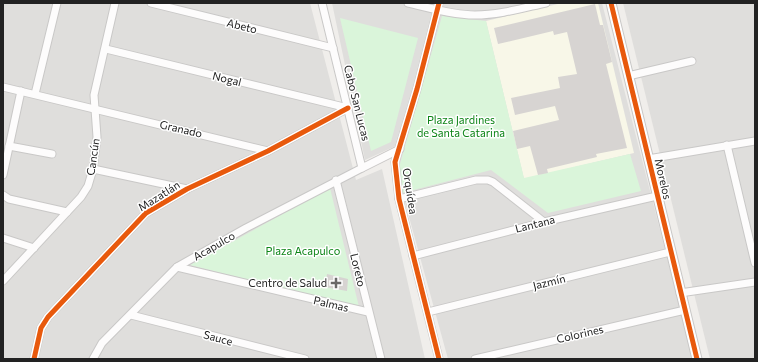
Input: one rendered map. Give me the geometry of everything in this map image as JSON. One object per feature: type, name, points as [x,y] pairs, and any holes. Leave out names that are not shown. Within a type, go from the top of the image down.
[{"type":"street","points":[[35,94],[57,3]]},
{"type":"street","name":"Cancún","points":[[3,281],[82,197],[88,186],[93,169],[97,137],[94,95],[106,49],[115,3]]},
{"type":"street","name":"Abeto","points":[[151,3],[332,48]]},
{"type":"street","name":"Cabo San Lucas","points":[[322,3],[362,168]]},
{"type":"street","points":[[408,3],[438,6],[460,14],[489,14],[546,3]]},
{"type":"street","name":"Morelos","points":[[611,3],[697,359]]},
{"type":"street","name":"Orquídea","points":[[438,6],[400,149],[395,162],[399,199],[439,359]]},
{"type":"street","name":"Nogal","points":[[106,49],[348,108]]},
{"type":"street","points":[[628,76],[692,61]]},
{"type":"street","name":"Granado","points":[[3,86],[268,150]]},
{"type":"street","points":[[3,176],[21,91]]},
{"type":"street","name":"Mazatlán","points":[[34,359],[41,328],[58,306],[146,213],[187,189],[268,150],[348,108]]},
{"type":"street","points":[[648,159],[755,140]]},
{"type":"street","points":[[727,145],[755,263]]},
{"type":"street","points":[[9,146],[52,154]]},
{"type":"street","points":[[362,168],[400,149]]},
{"type":"street","name":"Acapulco","points":[[93,359],[102,342],[131,315],[177,267],[246,228],[336,180],[362,168]]},
{"type":"street","points":[[93,169],[187,189]]},
{"type":"street","name":"Loreto","points":[[336,180],[381,359]]},
{"type":"street","points":[[399,199],[476,180],[488,180],[544,222]]},
{"type":"street","points":[[3,196],[9,199],[67,212]]},
{"type":"street","name":"Lantana","points":[[414,256],[544,222],[657,196]]},
{"type":"street","points":[[3,238],[34,248]]},
{"type":"street","name":"Jazmín","points":[[428,312],[670,252]]},
{"type":"street","name":"Palmas","points":[[177,267],[368,312]]},
{"type":"street","points":[[680,293],[755,282]]},
{"type":"street","name":"Colorines","points":[[475,359],[685,310]]},
{"type":"street","name":"Sauce","points":[[131,315],[305,359]]},
{"type":"shaded area","points":[[3,3],[310,3],[356,180],[382,169],[425,359],[3,359]]},
{"type":"shaded area","points":[[332,3],[602,3],[693,359],[448,359],[400,184],[400,144],[365,160]]},
{"type":"shaded area","points":[[562,3],[598,3],[634,153],[524,179],[486,21]]},
{"type":"shaded area","points":[[623,3],[755,3],[755,359],[710,359]]},
{"type":"green space","name":"Plaza Jardines de Santa Catarina","points":[[442,16],[486,21],[524,178],[630,154],[641,191],[548,213],[491,170],[402,193],[400,184],[400,164]]},
{"type":"green space","points":[[340,18],[418,38],[391,142],[371,151]]},
{"type":"green space","name":"Plaza Acapulco","points":[[330,188],[359,307],[190,265]]},
{"type":"building","points":[[595,4],[600,25],[603,25],[612,62],[606,64],[627,148],[596,154],[597,157],[547,169],[548,173],[538,175],[530,146],[517,149],[513,131],[559,120],[555,106],[515,115],[511,98],[560,88],[558,77],[577,74],[567,32],[554,35],[553,31],[498,44],[494,28]]},
{"type":"building","name":"Centro de Salud","points":[[327,274],[348,279],[347,291],[325,287]]},
{"type":"cycle path","points":[[439,3],[417,89],[395,162],[399,199],[439,359]]},
{"type":"cycle path","points":[[611,3],[697,359]]},
{"type":"cycle path","points":[[34,359],[41,328],[48,317],[146,213],[187,189],[268,151],[348,108]]},
{"type":"place","name":"Centro de Salud","points":[[336,283]]}]
